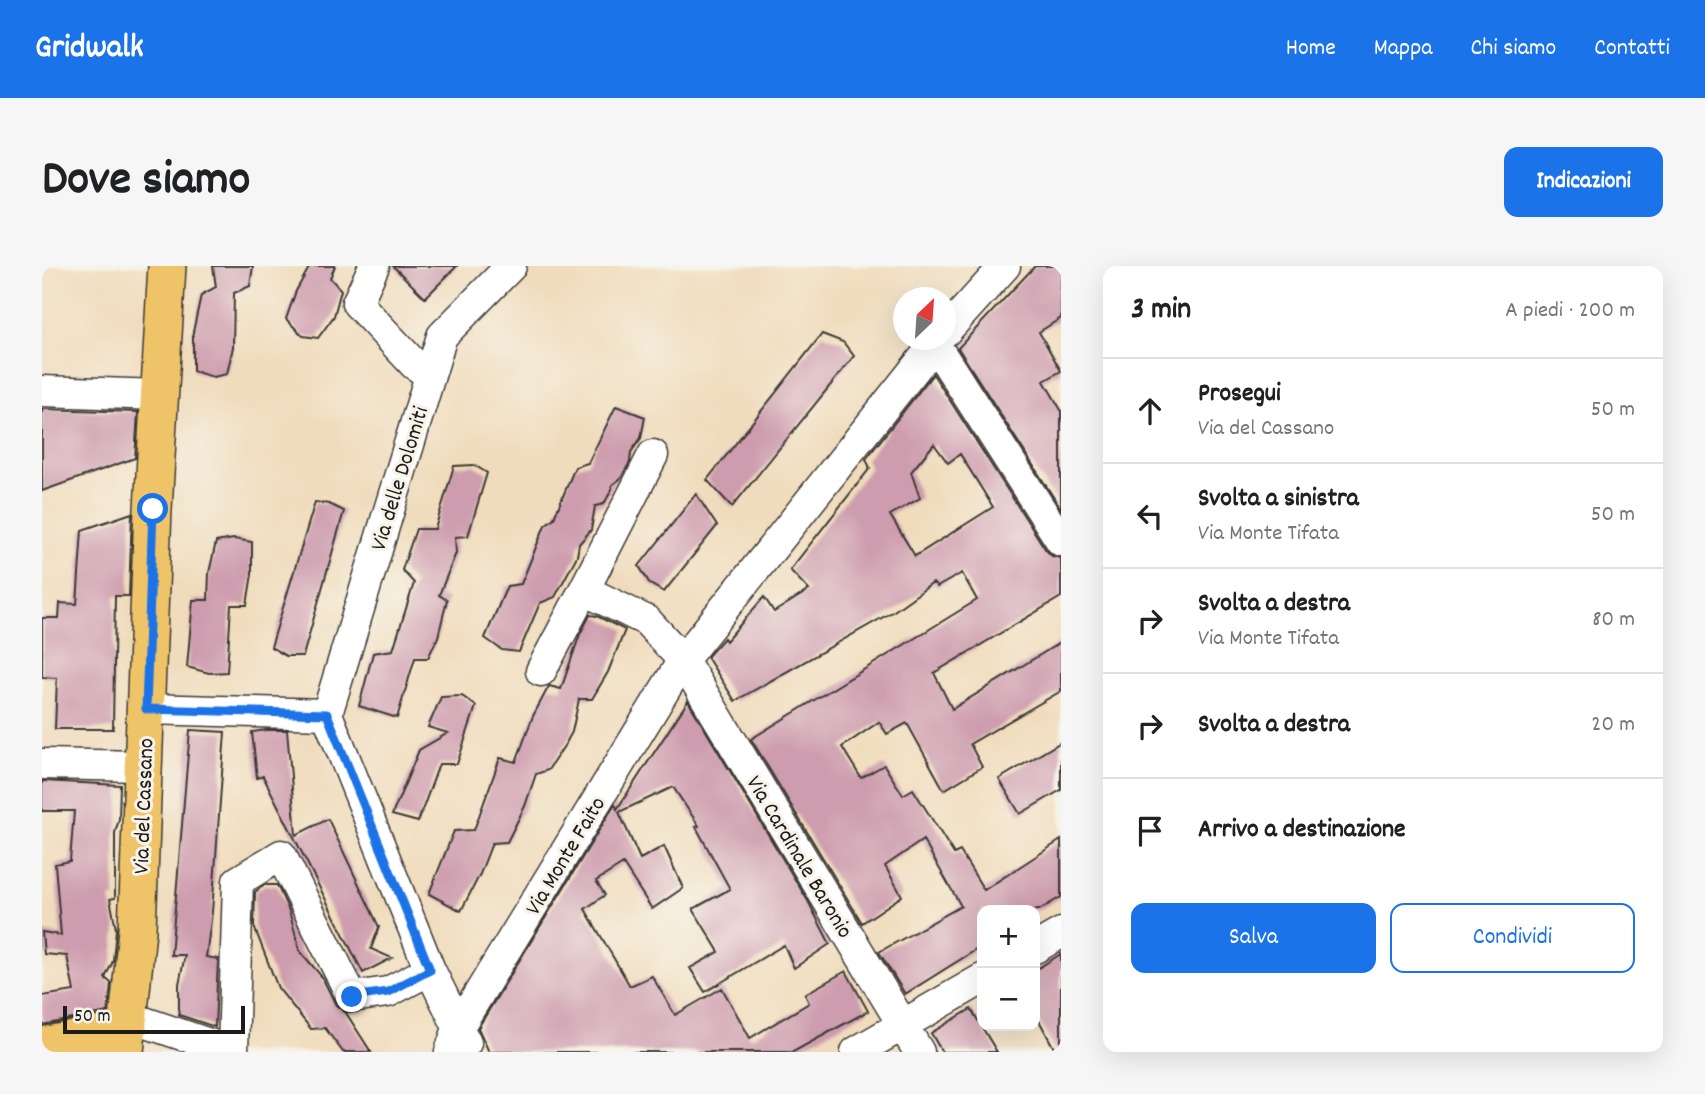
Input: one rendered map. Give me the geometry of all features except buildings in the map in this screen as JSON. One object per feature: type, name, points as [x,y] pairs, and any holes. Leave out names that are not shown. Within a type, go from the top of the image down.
[{"type":"main road","name":"Via del Cassano","points":[[127,1033],[137,930],[167,266]]},
{"type":"main road","points":[[42,1046],[127,1033]]},
{"type":"street","points":[[374,266],[357,303],[414,364],[429,373]]},
{"type":"street","name":"Via delle Dolomiti","points":[[327,714],[442,335],[511,266]]},
{"type":"street","name":"Via Monte Faito","points":[[956,320],[1006,266]]},
{"type":"street","name":"Via Monte Faito","points":[[460,1044],[683,660],[929,350]]},
{"type":"street","points":[[946,350],[1061,539]]},
{"type":"street","points":[[42,391],[160,395]]},
{"type":"street","points":[[541,671],[653,455]]},
{"type":"street","points":[[584,590],[647,621],[683,660]]},
{"type":"street","name":"Via Cardinale Baronio","points":[[683,660],[919,1052]]},
{"type":"street","points":[[146,709],[327,714],[460,1044]]},
{"type":"street","points":[[42,764],[143,766]]},
{"type":"street","points":[[127,1033],[233,1052],[238,881],[281,855],[352,997],[388,992],[430,970]]},
{"type":"street","points":[[1040,945],[1061,933]]},
{"type":"street","points":[[856,1052],[977,982]]},
{"type":"route","points":[[153,509],[146,709],[327,714],[430,970],[388,992],[352,997]]}]
